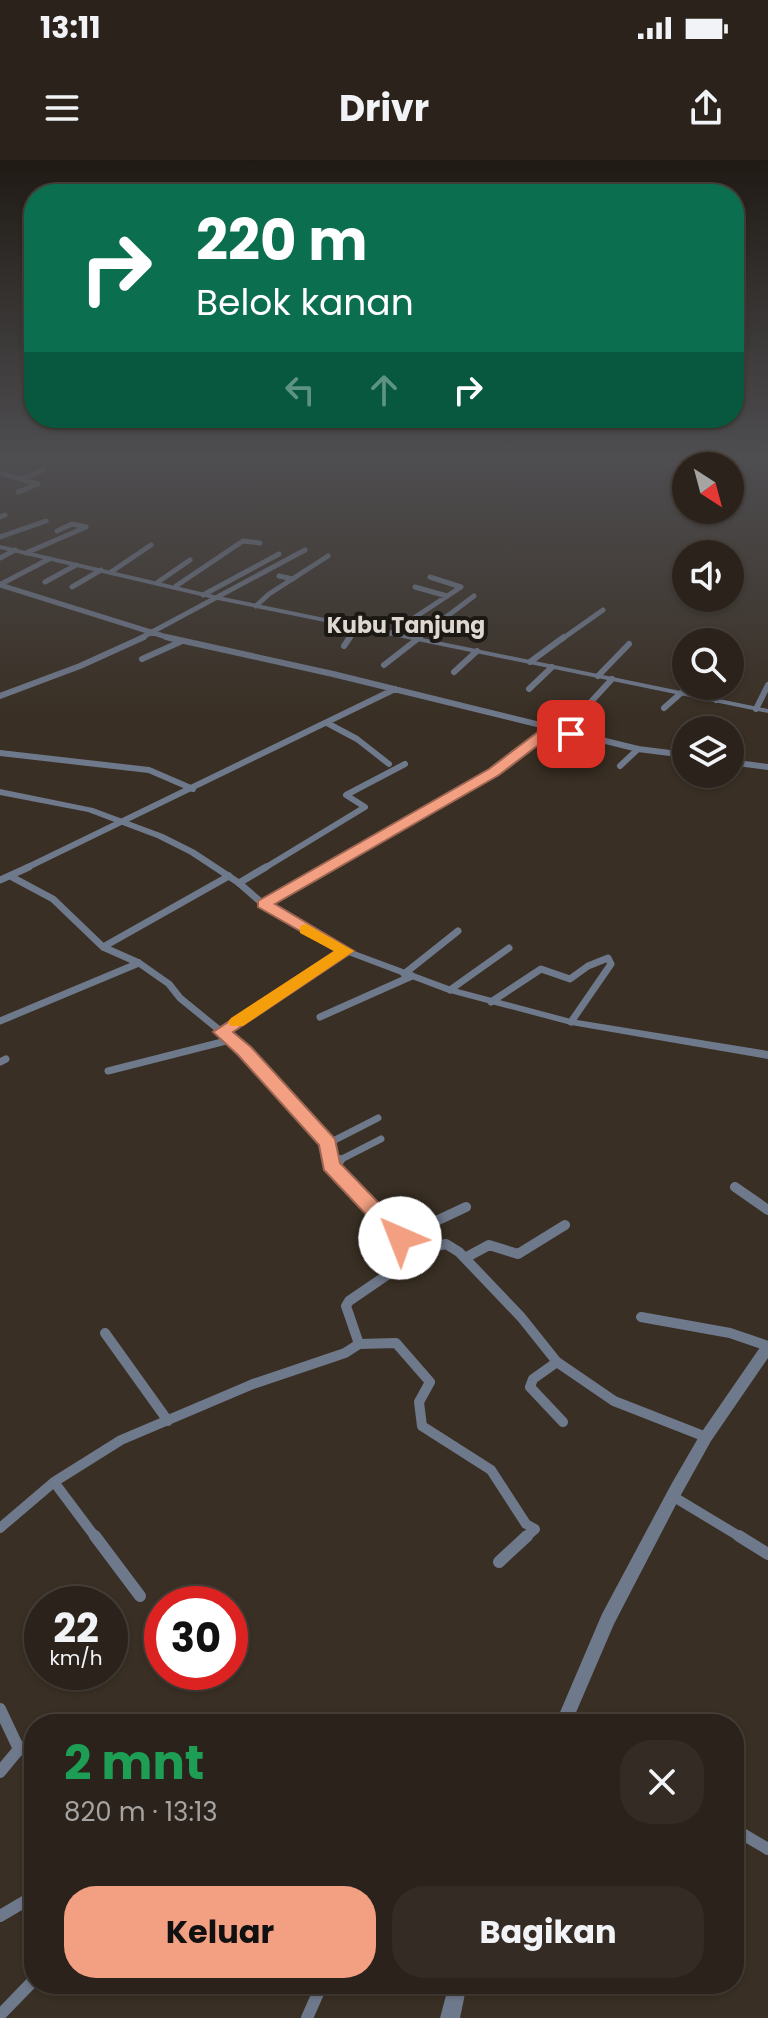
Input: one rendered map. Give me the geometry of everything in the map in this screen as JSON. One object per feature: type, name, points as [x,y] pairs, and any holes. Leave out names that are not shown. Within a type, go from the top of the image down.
[{"type":"street","points":[[26,553],[43,546]]},
{"type":"street","points":[[111,572],[150,546]]},
{"type":"street","points":[[176,586],[236,546]]},
{"type":"street","points":[[0,547],[176,586],[203,595],[672,691]]},
{"type":"street","points":[[0,558],[15,550]]},
{"type":"street","points":[[0,696],[52,678],[191,616],[305,550]]},
{"type":"street","points":[[203,595],[279,554]]},
{"type":"street","points":[[256,606],[328,556]]},
{"type":"street","points":[[0,585],[49,559]]},
{"type":"street","points":[[158,582],[190,560]]},
{"type":"street","points":[[45,582],[76,565]]},
{"type":"street","points":[[72,587],[101,570]]},
{"type":"street","points":[[279,576],[293,579]]},
{"type":"street","points":[[391,633],[461,587],[430,577]]},
{"type":"street","points":[[0,585],[181,642],[396,689],[437,702],[638,749],[672,753]]},
{"type":"street","points":[[415,587],[447,596]]},
{"type":"street","points":[[384,665],[474,596]]},
{"type":"street","points":[[530,662],[603,610]]},
{"type":"street","points":[[344,646],[358,626]]},
{"type":"street","points":[[142,659],[181,642]]},
{"type":"street","points":[[598,676],[629,644]]},
{"type":"street","points":[[454,672],[477,651]]},
{"type":"street","points":[[529,689],[552,667]]},
{"type":"street","points":[[589,704],[612,679]]},
{"type":"street","points":[[756,709],[768,685]]},
{"type":"street","points":[[0,880],[122,824],[396,689]]},
{"type":"street","points":[[664,708],[673,700]]},
{"type":"street","points":[[716,700],[768,711]]},
{"type":"street","points":[[327,723],[357,739],[389,764]]},
{"type":"street","points":[[263,904],[494,772],[552,728]]},
{"type":"street","points":[[620,766],[638,749]]},
{"type":"street","points":[[0,753],[149,770],[193,789]]},
{"type":"street","points":[[239,883],[365,807],[346,795],[405,764]]},
{"type":"street","points":[[744,764],[768,767]]},
{"type":"street","points":[[0,792],[90,810],[171,841],[229,876],[263,904],[346,951],[450,990],[571,1022],[768,1055]]},
{"type":"street","points":[[10,876],[53,899],[103,947],[139,963],[169,984],[180,998],[245,1051],[329,1143],[331,1165],[413,1251]]},
{"type":"street","points":[[103,947],[229,876]]},
{"type":"street","points":[[320,1017],[408,975],[458,931]]},
{"type":"street","points":[[450,990],[509,948]]},
{"type":"street","points":[[221,1032],[346,951]]},
{"type":"street","points":[[491,1002],[541,969],[570,979],[588,966],[608,958],[611,964],[571,1022]]},
{"type":"street","points":[[0,1021],[139,963]]},
{"type":"street","points":[[108,1071],[230,1040]]},
{"type":"street","points":[[329,1143],[378,1118]]},
{"type":"street","points":[[331,1165],[381,1139]]},
{"type":"street","points":[[735,1187],[768,1210]]},
{"type":"street","points":[[400,1238],[466,1207]]},
{"type":"street","points":[[465,1258],[487,1244],[495,1243],[518,1254],[565,1225]]},
{"type":"street","points":[[413,1251],[446,1244],[465,1258],[521,1317],[557,1362],[614,1401],[706,1437]]},
{"type":"street","points":[[359,1344],[346,1306],[359,1292],[409,1260],[413,1251]]},
{"type":"street","points":[[573,1714],[608,1619],[706,1437],[768,1346],[730,1333],[641,1317]]},
{"type":"street","points":[[105,1333],[168,1421]]},
{"type":"street","points":[[0,1528],[54,1482],[121,1440],[253,1384],[345,1353],[359,1344],[396,1343],[430,1382],[421,1394],[418,1405],[417,1415],[422,1426],[491,1470],[526,1524],[535,1529],[499,1562]]},
{"type":"street","points":[[557,1362],[530,1383],[563,1422]]},
{"type":"street","points":[[54,1482],[140,1596]]},
{"type":"street","points":[[674,1497],[768,1554]]},
{"type":"street","points":[[0,1709],[24,1754]]},
{"type":"street","points":[[0,1772],[19,1749]]},
{"type":"street","points":[[744,1835],[768,1849]]},
{"type":"street","points":[[0,1916],[24,1902]]},
{"type":"street","points":[[0,2015],[24,1990]]},
{"type":"street","points":[[307,2018],[318,1994]]},
{"type":"street","points":[[450,2018],[452,1994]]},
{"type":"slow traffic","points":[[237,1022],[346,951],[306,929]]},
{"type":"district","name":"Kubu Tanjung","points":[[406,625]]},
{"type":"route","points":[[400,1238],[331,1165],[329,1143],[245,1051],[221,1032],[346,951],[263,904],[494,772],[552,728],[571,734]]}]
